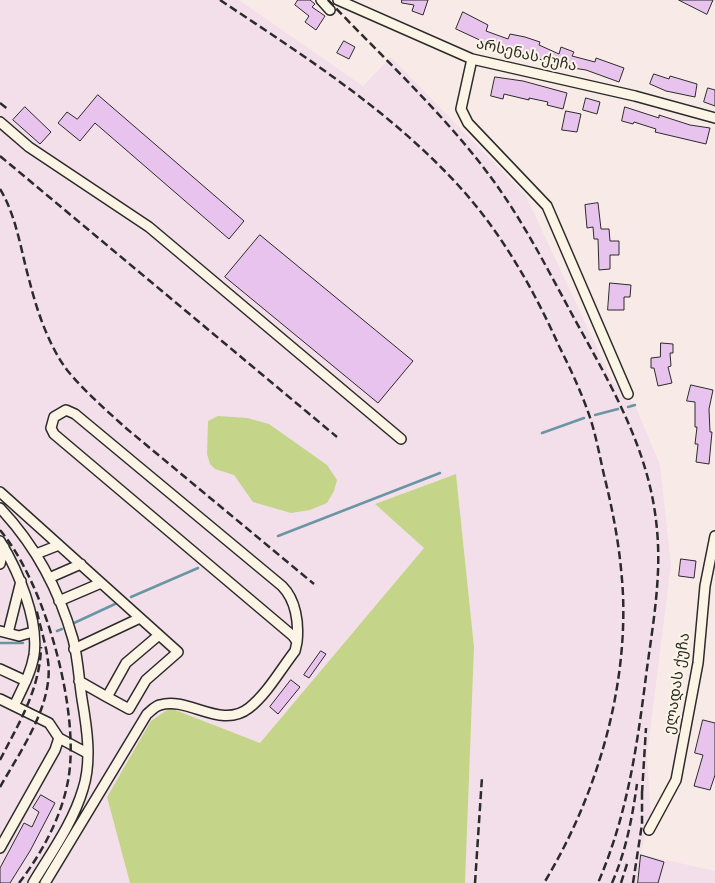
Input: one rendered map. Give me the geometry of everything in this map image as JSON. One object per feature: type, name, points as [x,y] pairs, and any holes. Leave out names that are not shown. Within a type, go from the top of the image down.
[{"type":"street","points":[[321,0],[330,10]]},
{"type":"street","name":"არსენას ქუჩა","points":[[338,0],[472,59],[635,96],[715,118]]},
{"type":"street","points":[[472,59],[461,109],[468,122],[547,206],[628,394]]},
{"type":"street","points":[[0,122],[29,147],[149,227],[401,439]]},
{"type":"street","points":[[45,883],[147,714],[158,705],[174,703],[215,714],[240,714],[250,708],[295,651],[297,642],[294,604],[288,592],[282,586],[75,414],[66,410],[54,417],[51,428],[54,434],[293,636],[297,642]]},
{"type":"street","points":[[0,492],[178,652],[146,680],[128,709],[80,680]]},
{"type":"street","points":[[0,508],[13,522],[36,554],[59,601],[74,649],[87,726],[87,753],[83,789],[68,825],[33,883]]},
{"type":"street","name":"ელადას ქუჩა","points":[[649,830],[676,780],[698,663],[705,586],[715,536]]},
{"type":"street","points":[[0,564],[2,544]]},
{"type":"street","points":[[2,544],[21,581],[33,632],[34,653],[26,682],[14,706]]},
{"type":"street","points":[[36,554],[59,545]]},
{"type":"street","points":[[49,578],[81,564]]},
{"type":"street","points":[[21,581],[4,632],[19,636],[33,632]]},
{"type":"street","points":[[59,601],[102,583]]},
{"type":"street","points":[[705,586],[715,590]]},
{"type":"street","points":[[74,649],[140,618]]},
{"type":"street","points":[[107,697],[126,663],[159,635]]},
{"type":"street","points":[[0,669],[26,682]]},
{"type":"street","points":[[0,699],[49,723],[58,738],[87,753]]},
{"type":"street","points":[[0,848],[55,750],[58,738]]},
{"type":"shaded area","points":[[0,0],[239,0],[363,86],[391,57],[526,196],[613,382],[635,405],[660,465],[671,565],[647,756],[651,815],[640,854],[715,871],[715,883],[465,883],[474,647],[456,474],[375,504],[424,548],[260,743],[170,708],[107,797],[130,883],[0,883]]},
{"type":"green space","points":[[218,416],[247,418],[269,424],[327,465],[337,480],[334,491],[327,503],[310,510],[291,513],[253,502],[234,475],[215,469],[210,464],[207,454],[208,421]]},
{"type":"green space","points":[[456,474],[474,647],[465,883],[130,883],[107,797],[151,721],[170,708],[260,743],[424,548],[375,504]]},
{"type":"building","points":[[298,0],[310,0],[315,4],[312,7],[325,16],[316,30],[305,22],[309,16],[295,5]]},
{"type":"building","points":[[402,0],[428,0],[423,15],[412,11],[414,5],[402,3]]},
{"type":"building","points":[[679,0],[713,0],[707,14]]},
{"type":"building","points":[[463,12],[488,25],[486,31],[508,39],[510,34],[525,37],[540,42],[539,45],[559,54],[561,47],[574,52],[572,56],[595,62],[596,58],[624,68],[619,82],[586,70],[553,65],[535,57],[535,60],[484,42],[456,29]]},
{"type":"building","points":[[344,41],[355,47],[349,59],[337,53]]},
{"type":"building","points":[[654,74],[669,79],[670,76],[697,84],[695,97],[666,91],[650,84]]},
{"type":"building","points":[[495,77],[523,81],[567,93],[563,109],[547,105],[548,102],[529,98],[529,100],[504,94],[503,99],[491,96]]},
{"type":"building","points":[[708,88],[715,90],[715,106],[704,102]]},
{"type":"building","points":[[98,95],[244,221],[229,239],[95,123],[80,141],[58,123],[67,112],[77,119]]},
{"type":"building","points":[[586,98],[600,102],[597,114],[583,110]]},
{"type":"building","points":[[25,107],[51,132],[40,144],[13,120]]},
{"type":"building","points":[[625,107],[659,118],[659,115],[690,125],[710,128],[706,144],[655,132],[656,129],[634,122],[633,124],[622,121]]},
{"type":"building","points":[[566,111],[581,114],[577,132],[562,130]]},
{"type":"building","points":[[598,203],[601,229],[609,229],[610,241],[619,241],[619,255],[610,255],[610,269],[599,270],[598,239],[594,239],[593,227],[587,228],[585,205]]},
{"type":"building","points":[[260,235],[413,361],[378,403],[225,277]]},
{"type":"building","points":[[610,283],[631,285],[630,297],[624,297],[624,310],[608,310]]},
{"type":"building","points":[[661,343],[673,344],[673,353],[670,353],[671,366],[668,367],[672,383],[658,386],[654,368],[651,368],[651,358],[660,357]]},
{"type":"building","points":[[691,385],[713,390],[709,409],[710,432],[712,432],[709,464],[696,462],[698,444],[695,444],[697,427],[695,427],[695,402],[687,401]]},
{"type":"building","points":[[681,559],[696,561],[694,578],[679,576]]},
{"type":"building","points":[[321,651],[326,654],[309,678],[304,675]]},
{"type":"building","points":[[291,680],[300,687],[278,714],[270,707]]},
{"type":"building","points":[[703,720],[715,723],[715,775],[710,790],[694,786],[703,755],[695,753]]},
{"type":"building","points":[[41,795],[55,803],[30,851],[10,883],[0,883],[0,868],[24,823],[32,827],[39,812],[33,808]]},
{"type":"building","points":[[641,855],[664,862],[658,883],[638,883]]},
{"type":"waterway","points":[[628,407],[635,405]]},
{"type":"waterway","points":[[595,415],[618,409]]},
{"type":"waterway","points":[[542,433],[584,418]]},
{"type":"waterway","points":[[278,536],[440,473]]},
{"type":"waterway","points":[[131,597],[198,568]]},
{"type":"waterway","points":[[74,623],[115,604]]},
{"type":"waterway","points":[[57,631],[62,629]]},
{"type":"waterway","points":[[0,643],[23,643]]},
{"type":"railway","points":[[220,0],[314,63],[375,108],[404,132],[458,185],[474,203],[515,261],[549,324],[587,409],[595,433],[608,490],[619,550],[623,595],[620,670],[604,745],[592,781],[562,851],[544,883]]},
{"type":"railway","points":[[328,0],[442,118],[502,193],[534,245],[609,382],[631,429],[648,478],[657,530],[658,569],[655,608],[638,735],[629,785],[616,834],[598,883]]},
{"type":"railway","points":[[0,103],[9,110]]},
{"type":"railway","points":[[0,156],[337,437]]},
{"type":"railway","points":[[0,189],[15,223],[40,317],[49,339],[67,370],[88,393],[127,429],[314,584]]},
{"type":"railway","points":[[0,530],[16,553],[45,615],[64,685],[71,753],[68,781],[61,808],[50,835],[19,883]]},
{"type":"railway","points":[[0,787],[34,727],[46,694],[48,661],[36,608]]},
{"type":"railway","points":[[0,760],[33,691],[40,662],[41,647]]},
{"type":"railway","points":[[642,793],[646,728]]},
{"type":"railway","points":[[475,883],[482,777]]},
{"type":"railway","points":[[612,883],[628,835],[637,784]]},
{"type":"railway","points":[[633,883],[642,824],[642,790]]},
{"type":"railway","points":[[621,883],[627,864]]}]
